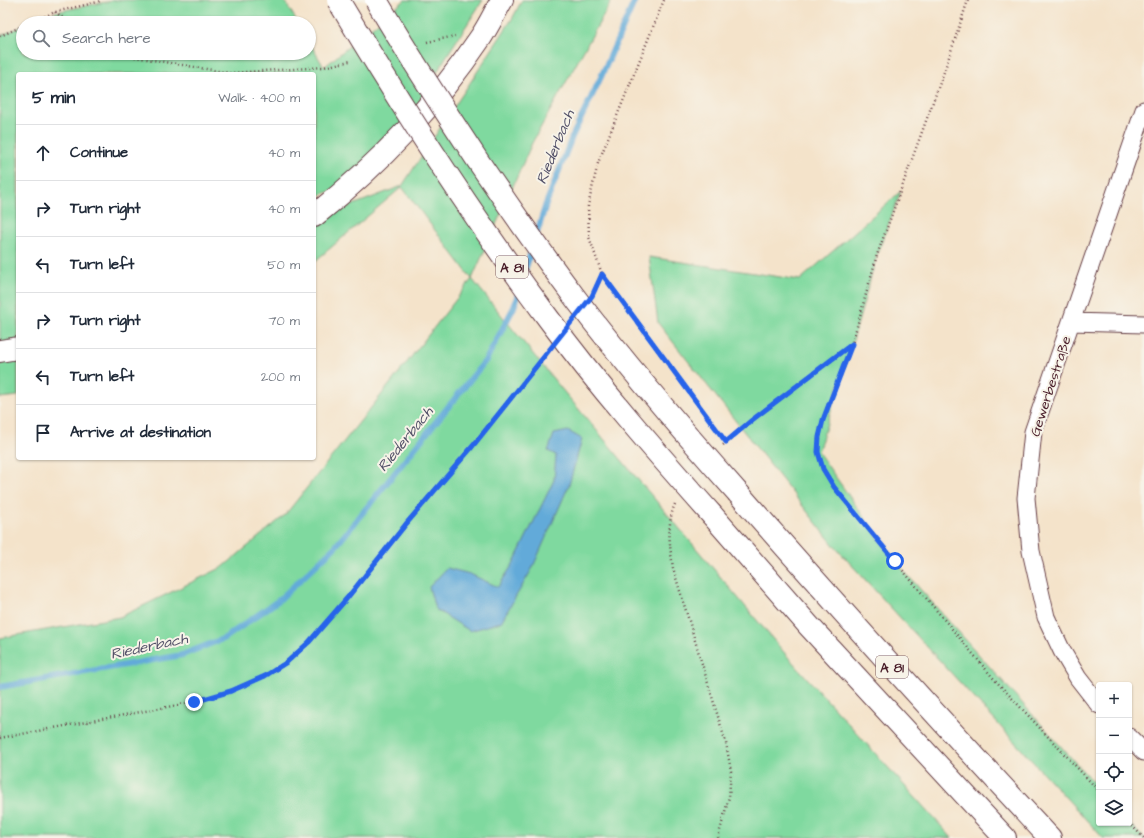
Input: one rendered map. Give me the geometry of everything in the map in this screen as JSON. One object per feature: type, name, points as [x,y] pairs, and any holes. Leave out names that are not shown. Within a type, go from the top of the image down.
[{"type":"main road","name":"A 81","points":[[338,0],[403,107],[441,165],[548,318],[596,380],[656,452],[831,649],[1005,838]]},
{"type":"main road","name":"A 81","points":[[376,0],[396,35],[534,244],[624,360],[684,432],[838,606],[943,723],[1050,838]]},
{"type":"main road","points":[[316,214],[352,184],[394,144],[427,107],[458,69],[482,35],[502,0]]},
{"type":"main road","points":[[0,351],[16,348]]},
{"type":"street","name":"Gewerbestraße","points":[[1096,701],[1078,678],[1062,651],[1046,617],[1031,551],[1026,498],[1033,432],[1144,110]]},
{"type":"street","points":[[1071,322],[1144,324]]},
{"type":"street","points":[[1132,740],[1144,752]]},
{"type":"path","points":[[46,16],[55,12],[101,0]]},
{"type":"path","points":[[664,0],[598,163],[588,206],[589,237],[602,274],[726,442]]},
{"type":"path","points":[[968,0],[877,254],[852,344],[823,420],[819,437],[818,452],[823,469],[839,492],[994,679],[1098,790]]},
{"type":"path","points":[[55,12],[60,16]]},
{"type":"path","points":[[0,36],[16,29]]},
{"type":"path","points":[[423,43],[461,34]]},
{"type":"path","points":[[153,60],[224,72]]},
{"type":"path","points":[[246,72],[324,67],[354,60]]},
{"type":"path","points":[[592,296],[602,274]]},
{"type":"path","points":[[721,447],[752,420],[852,344]]},
{"type":"path","points":[[0,738],[194,702],[231,691],[265,676],[287,662],[309,642],[348,597],[406,524],[472,447],[548,352]]},
{"type":"path","points":[[676,502],[670,526],[670,545],[674,568],[726,743],[731,771],[729,797],[718,838]]},
{"type":"path","points":[[1132,826],[1144,838]]},
{"type":"green space","points":[[116,0],[284,0],[294,16],[46,16],[55,12]]},
{"type":"green space","points":[[405,0],[483,0],[446,57],[394,144],[352,184],[316,196],[316,72],[16,72],[16,396],[0,398],[0,36],[16,29],[16,60],[316,60],[316,54],[324,67]]},
{"type":"green space","points":[[522,0],[612,0],[532,143],[472,279],[402,187],[316,260],[316,219],[402,186],[512,19]]},
{"type":"green space","points":[[901,191],[877,255],[852,344],[818,452],[895,561],[1096,786],[1096,826],[1132,826],[1144,838],[1103,838],[836,548],[658,323],[649,257],[800,280]]},
{"type":"green space","points":[[472,279],[560,387],[788,657],[952,838],[0,838],[0,638],[120,617],[223,567],[285,515]]},
{"type":"water","points":[[568,431],[582,439],[569,485],[532,569],[501,622],[470,631],[435,609],[429,587],[447,568],[470,574],[498,587],[513,564],[554,480],[556,455],[548,451],[554,434]]},
{"type":"waterway","name":"Riederbach","points":[[536,236],[546,204],[572,137],[601,77],[635,0]]},
{"type":"waterway","name":"Riederbach","points":[[523,276],[532,249]]},
{"type":"waterway","name":"Riederbach","points":[[0,687],[182,655],[225,638],[279,600],[335,547],[486,360],[514,307],[520,287]]},
{"type":"route","points":[[194,702],[231,691],[265,676],[287,662],[309,642],[348,597],[406,524],[472,447],[508,402],[592,296],[602,274],[726,442],[752,420],[852,344],[823,420],[819,437],[818,452],[823,469],[834,487],[895,561]]}]
